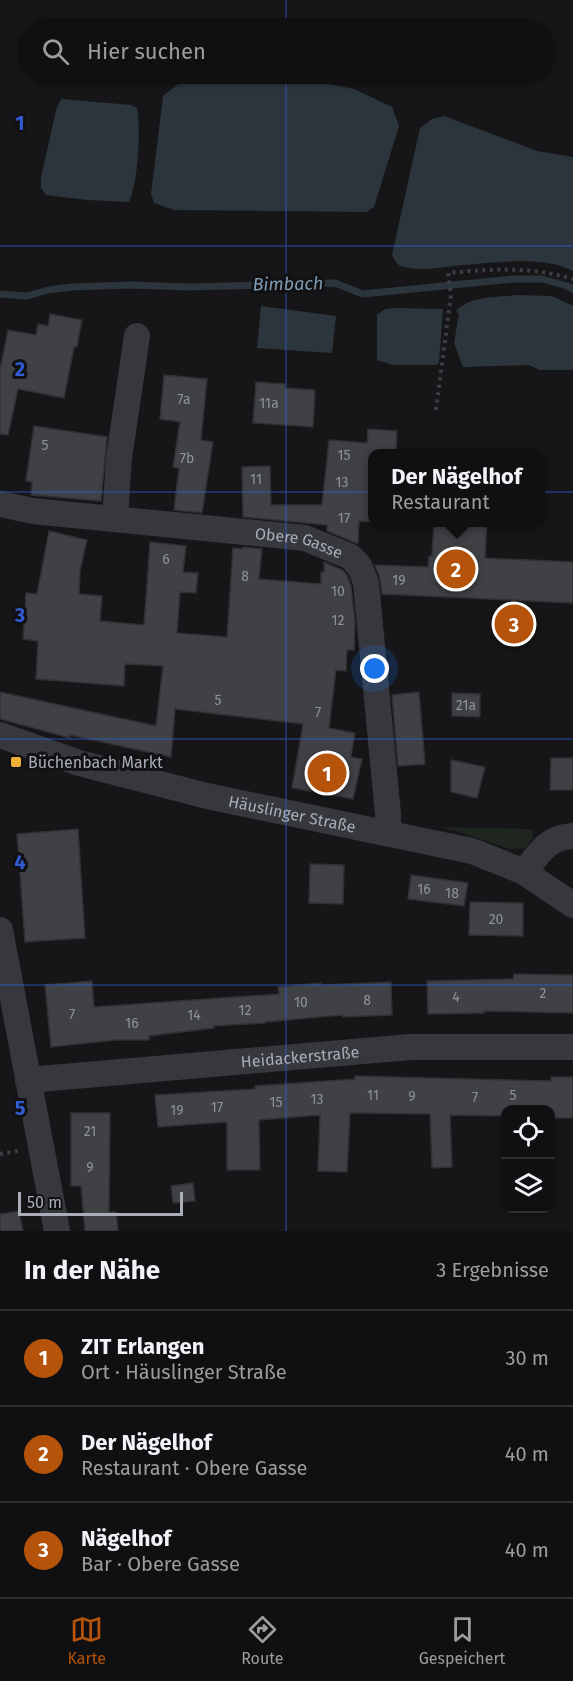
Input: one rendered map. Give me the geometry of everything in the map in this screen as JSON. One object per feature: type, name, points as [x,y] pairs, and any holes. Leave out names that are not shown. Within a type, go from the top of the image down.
[{"type":"street","points":[[115,519],[119,458],[137,336]]},
{"type":"street","name":"Obere Gasse","points":[[0,504],[33,511],[305,538],[351,557],[360,567],[366,583],[388,832]]},
{"type":"street","name":"Häuslinger Straße","points":[[0,735],[79,763],[207,796],[472,851],[524,872],[573,905]]},
{"type":"street","points":[[524,872],[548,843],[556,838],[573,836]]},
{"type":"street","points":[[0,930],[57,1231]]},
{"type":"street","name":"Heidackerstraße","points":[[28,1080],[410,1047],[573,1047]]},
{"type":"path","points":[[436,410],[451,295],[448,273],[501,268],[545,271],[573,279]]},
{"type":"shaded area","points":[[178,84],[329,84],[354,89],[392,107],[399,126],[374,207],[366,212],[174,210],[154,203],[151,194],[163,96]]},
{"type":"shaded area","points":[[61,99],[131,105],[137,108],[138,156],[135,182],[129,202],[46,195],[41,188],[41,178],[56,110]]},
{"type":"shaded area","points":[[444,116],[537,151],[573,157],[573,271],[560,266],[528,261],[425,269],[404,267],[396,262],[392,255],[420,128],[432,119]]},
{"type":"shaded area","points":[[516,295],[552,296],[573,306],[573,370],[540,370],[529,365],[463,367],[454,343],[459,314],[456,311],[476,300]]},
{"type":"shaded area","points":[[261,306],[336,316],[332,353],[257,348]]},
{"type":"shaded area","points":[[385,309],[443,309],[439,363],[435,365],[393,365],[377,360],[377,315]]},
{"type":"shaded area","points":[[437,827],[532,829],[533,838],[525,848],[510,849]]},
{"type":"building","points":[[50,314],[82,320],[64,398],[18,389],[8,435],[0,434],[0,369],[8,330],[36,335],[38,324],[48,326]]},
{"type":"building","points":[[164,375],[207,379],[201,440],[213,442],[202,513],[174,510],[179,468],[173,467],[180,422],[160,419]]},
{"type":"building","points":[[256,382],[285,384],[285,388],[315,390],[313,427],[253,423]]},
{"type":"building","points":[[34,426],[107,437],[101,501],[31,495],[32,482],[26,481]]},
{"type":"building","points":[[368,429],[397,431],[396,449],[368,449],[368,522],[359,521],[358,544],[327,531],[327,525],[243,517],[242,467],[270,466],[271,505],[322,505],[329,440],[367,443]]},
{"type":"building","points":[[434,527],[487,527],[485,558],[573,562],[573,603],[382,594],[380,578],[375,565],[428,567],[429,556],[432,556]]},
{"type":"building","points":[[49,531],[87,540],[80,571],[79,594],[102,596],[100,621],[144,625],[150,542],[186,546],[183,572],[198,573],[196,593],[180,592],[177,633],[227,637],[233,548],[262,549],[259,579],[321,584],[324,562],[342,570],[347,575],[351,586],[355,622],[354,650],[347,650],[346,671],[336,670],[329,728],[355,733],[351,757],[362,759],[353,799],[292,788],[303,724],[175,709],[171,757],[70,735],[70,738],[0,719],[0,692],[156,726],[163,666],[125,664],[124,686],[36,679],[38,641],[23,639],[26,593],[37,594]]},
{"type":"building","points":[[419,692],[425,764],[398,766],[392,695]]},
{"type":"building","points":[[452,693],[480,694],[480,717],[452,716]]},
{"type":"building","points":[[551,758],[573,758],[573,790],[550,790]]},
{"type":"building","points":[[451,760],[485,767],[477,798],[451,792]]},
{"type":"building","points":[[78,829],[85,938],[25,942],[17,834]]},
{"type":"building","points":[[310,864],[344,865],[343,904],[309,903]]},
{"type":"building","points":[[411,875],[468,883],[464,906],[408,899]]},
{"type":"building","points":[[470,902],[523,903],[523,936],[469,935]]},
{"type":"building","points":[[514,974],[573,975],[573,1013],[484,1011],[484,1013],[428,1014],[427,981],[513,979]]},
{"type":"building","points":[[92,981],[94,1007],[279,994],[278,987],[321,983],[321,985],[391,982],[392,1015],[343,1017],[342,1015],[214,1026],[214,1028],[149,1036],[149,1040],[116,1040],[51,1047],[45,985]]},
{"type":"building","points":[[355,1076],[551,1081],[551,1077],[573,1077],[573,1118],[555,1118],[555,1105],[501,1105],[501,1116],[450,1115],[452,1167],[432,1168],[430,1114],[350,1113],[347,1172],[318,1171],[320,1115],[259,1120],[260,1170],[227,1170],[227,1122],[158,1127],[155,1095],[255,1089],[255,1086],[355,1079]]},
{"type":"building","points":[[71,1113],[110,1113],[109,1212],[116,1212],[118,1231],[85,1231],[81,1186],[71,1186]]},
{"type":"building","points":[[193,1183],[195,1201],[173,1203],[171,1186]]},
{"type":"building","points":[[19,1211],[23,1231],[0,1231],[0,1214]]},
{"type":"waterway","name":"Bimbach","points":[[0,294],[27,296],[72,287],[130,285],[189,287],[335,283],[363,294],[512,279],[542,279],[573,289]]},
{"type":"place","name":"Der Nägelhof","points":[[456,569]]},
{"type":"place","name":"Nägelhof","points":[[514,624]]},
{"type":"place","name":"Büchenbach Markt","points":[[16,762]]},
{"type":"place","name":"ZIT Erlangen","points":[[327,773]]}]
